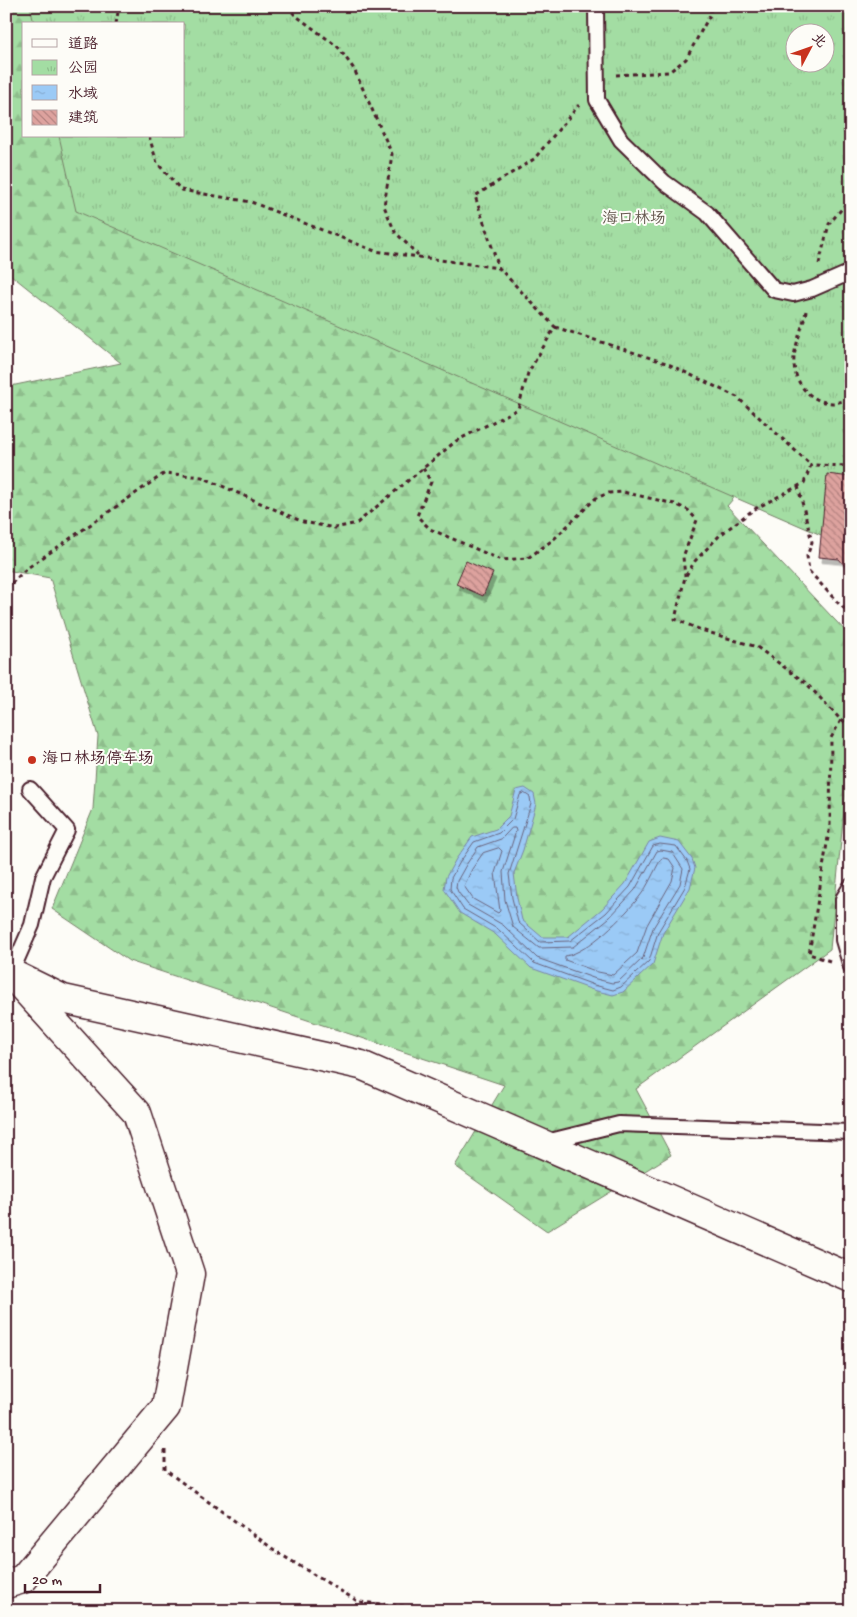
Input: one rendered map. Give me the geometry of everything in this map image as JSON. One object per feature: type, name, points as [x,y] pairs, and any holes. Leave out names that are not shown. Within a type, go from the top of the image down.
[{"type":"street","points":[[8,972],[63,999],[361,1065],[851,1278]]},
{"type":"street","points":[[6,1584],[23,1580],[166,1407],[190,1274],[137,1113],[8,972]]},
{"type":"lane","points":[[596,6],[597,100],[621,140],[664,182],[707,212],[774,290],[792,294],[812,289],[851,272]]},
{"type":"lane","points":[[8,972],[32,925],[43,877],[67,830],[30,789]]},
{"type":"lane","points":[[851,886],[843,899],[844,940],[851,967]]},
{"type":"lane","points":[[542,1144],[619,1124],[851,1132]]},
{"type":"path","points":[[116,22],[119,6]]},
{"type":"path","points":[[287,6],[295,15],[338,47],[354,69],[392,154],[384,206],[395,232],[419,257]]},
{"type":"path","points":[[710,6],[711,13],[686,60],[670,72],[604,76],[534,159],[475,196],[499,268],[554,327],[666,363],[737,397],[811,464],[851,466]]},
{"type":"path","points":[[149,138],[157,164],[181,190],[252,202],[375,250],[499,268]]},
{"type":"path","points":[[851,195],[850,199],[829,224],[794,357],[795,371],[808,396],[820,401],[834,403],[851,398]]},
{"type":"path","points":[[6,589],[26,569],[165,473],[202,476],[303,522],[335,528],[357,523],[456,440],[518,409],[528,373],[554,327]]},
{"type":"path","points":[[811,464],[804,483],[753,510],[720,535],[695,561],[685,577],[675,618],[701,630],[757,647],[807,684],[841,720],[851,727]]},
{"type":"path","points":[[423,468],[431,482],[417,516],[430,529],[501,560],[528,558],[554,539],[596,498],[609,492],[623,492],[675,504],[688,510],[697,520],[683,557],[685,577]]},
{"type":"path","points":[[798,486],[812,542],[807,556],[809,571],[839,604],[851,614]]},
{"type":"path","points":[[834,963],[809,954],[830,825],[831,738],[841,720]]},
{"type":"path","points":[[166,1407],[165,1470],[280,1554],[359,1602],[423,1608],[429,1611]]},
{"type":"green space","points":[[6,6],[102,6],[112,22],[22,22],[22,138],[185,138],[185,136],[801,420],[727,506],[851,637],[851,742],[830,949],[636,1089],[671,1155],[547,1231],[455,1166],[504,1085],[129,961],[52,909],[93,809],[98,736],[50,578],[6,570],[6,387],[121,363],[6,271]]},
{"type":"green space","name":"海口林场","points":[[30,6],[851,6],[851,548],[76,211],[59,138],[185,138],[185,22],[34,22]]},
{"type":"water","points":[[525,788],[534,794],[536,804],[523,850],[514,873],[522,920],[542,937],[568,937],[602,909],[625,884],[649,842],[660,838],[679,842],[692,859],[695,868],[690,888],[663,933],[653,964],[623,992],[613,995],[593,990],[531,968],[495,934],[460,913],[444,889],[446,877],[472,837],[496,829],[509,816],[516,790]]},
{"type":"building","points":[[827,474],[851,477],[851,573],[839,559],[819,557]]},
{"type":"building","points":[[466,561],[493,573],[483,596],[456,584]]},
{"type":"place","name":"海口林场停车场","points":[[32,760]]}]
